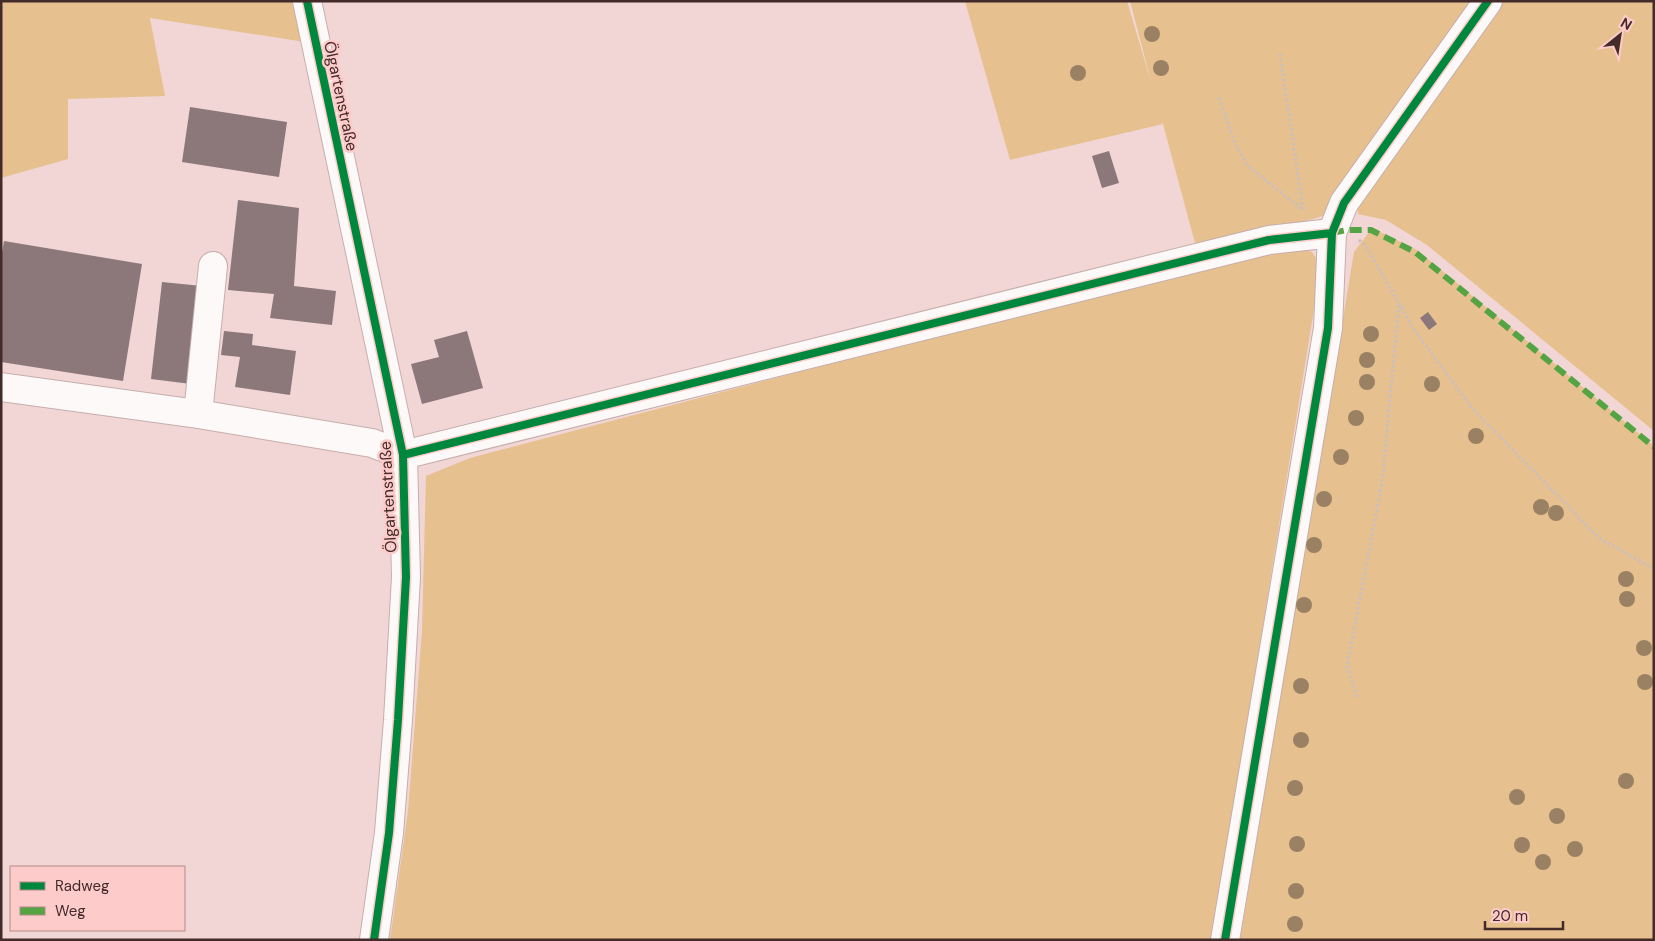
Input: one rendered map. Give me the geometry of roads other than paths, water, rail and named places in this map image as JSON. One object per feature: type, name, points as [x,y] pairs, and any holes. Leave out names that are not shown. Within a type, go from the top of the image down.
[{"type":"street","name":"Ölgartenstraße","points":[[307,1],[403,455],[406,577],[398,720],[389,833],[374,940]]},
{"type":"street","points":[[1225,940],[1328,328],[1342,234],[1344,203],[1488,1]]},
{"type":"street","points":[[1,387],[198,414],[372,443],[403,455],[1269,240],[1342,234]]},
{"type":"street","points":[[198,414],[213,266]]}]
